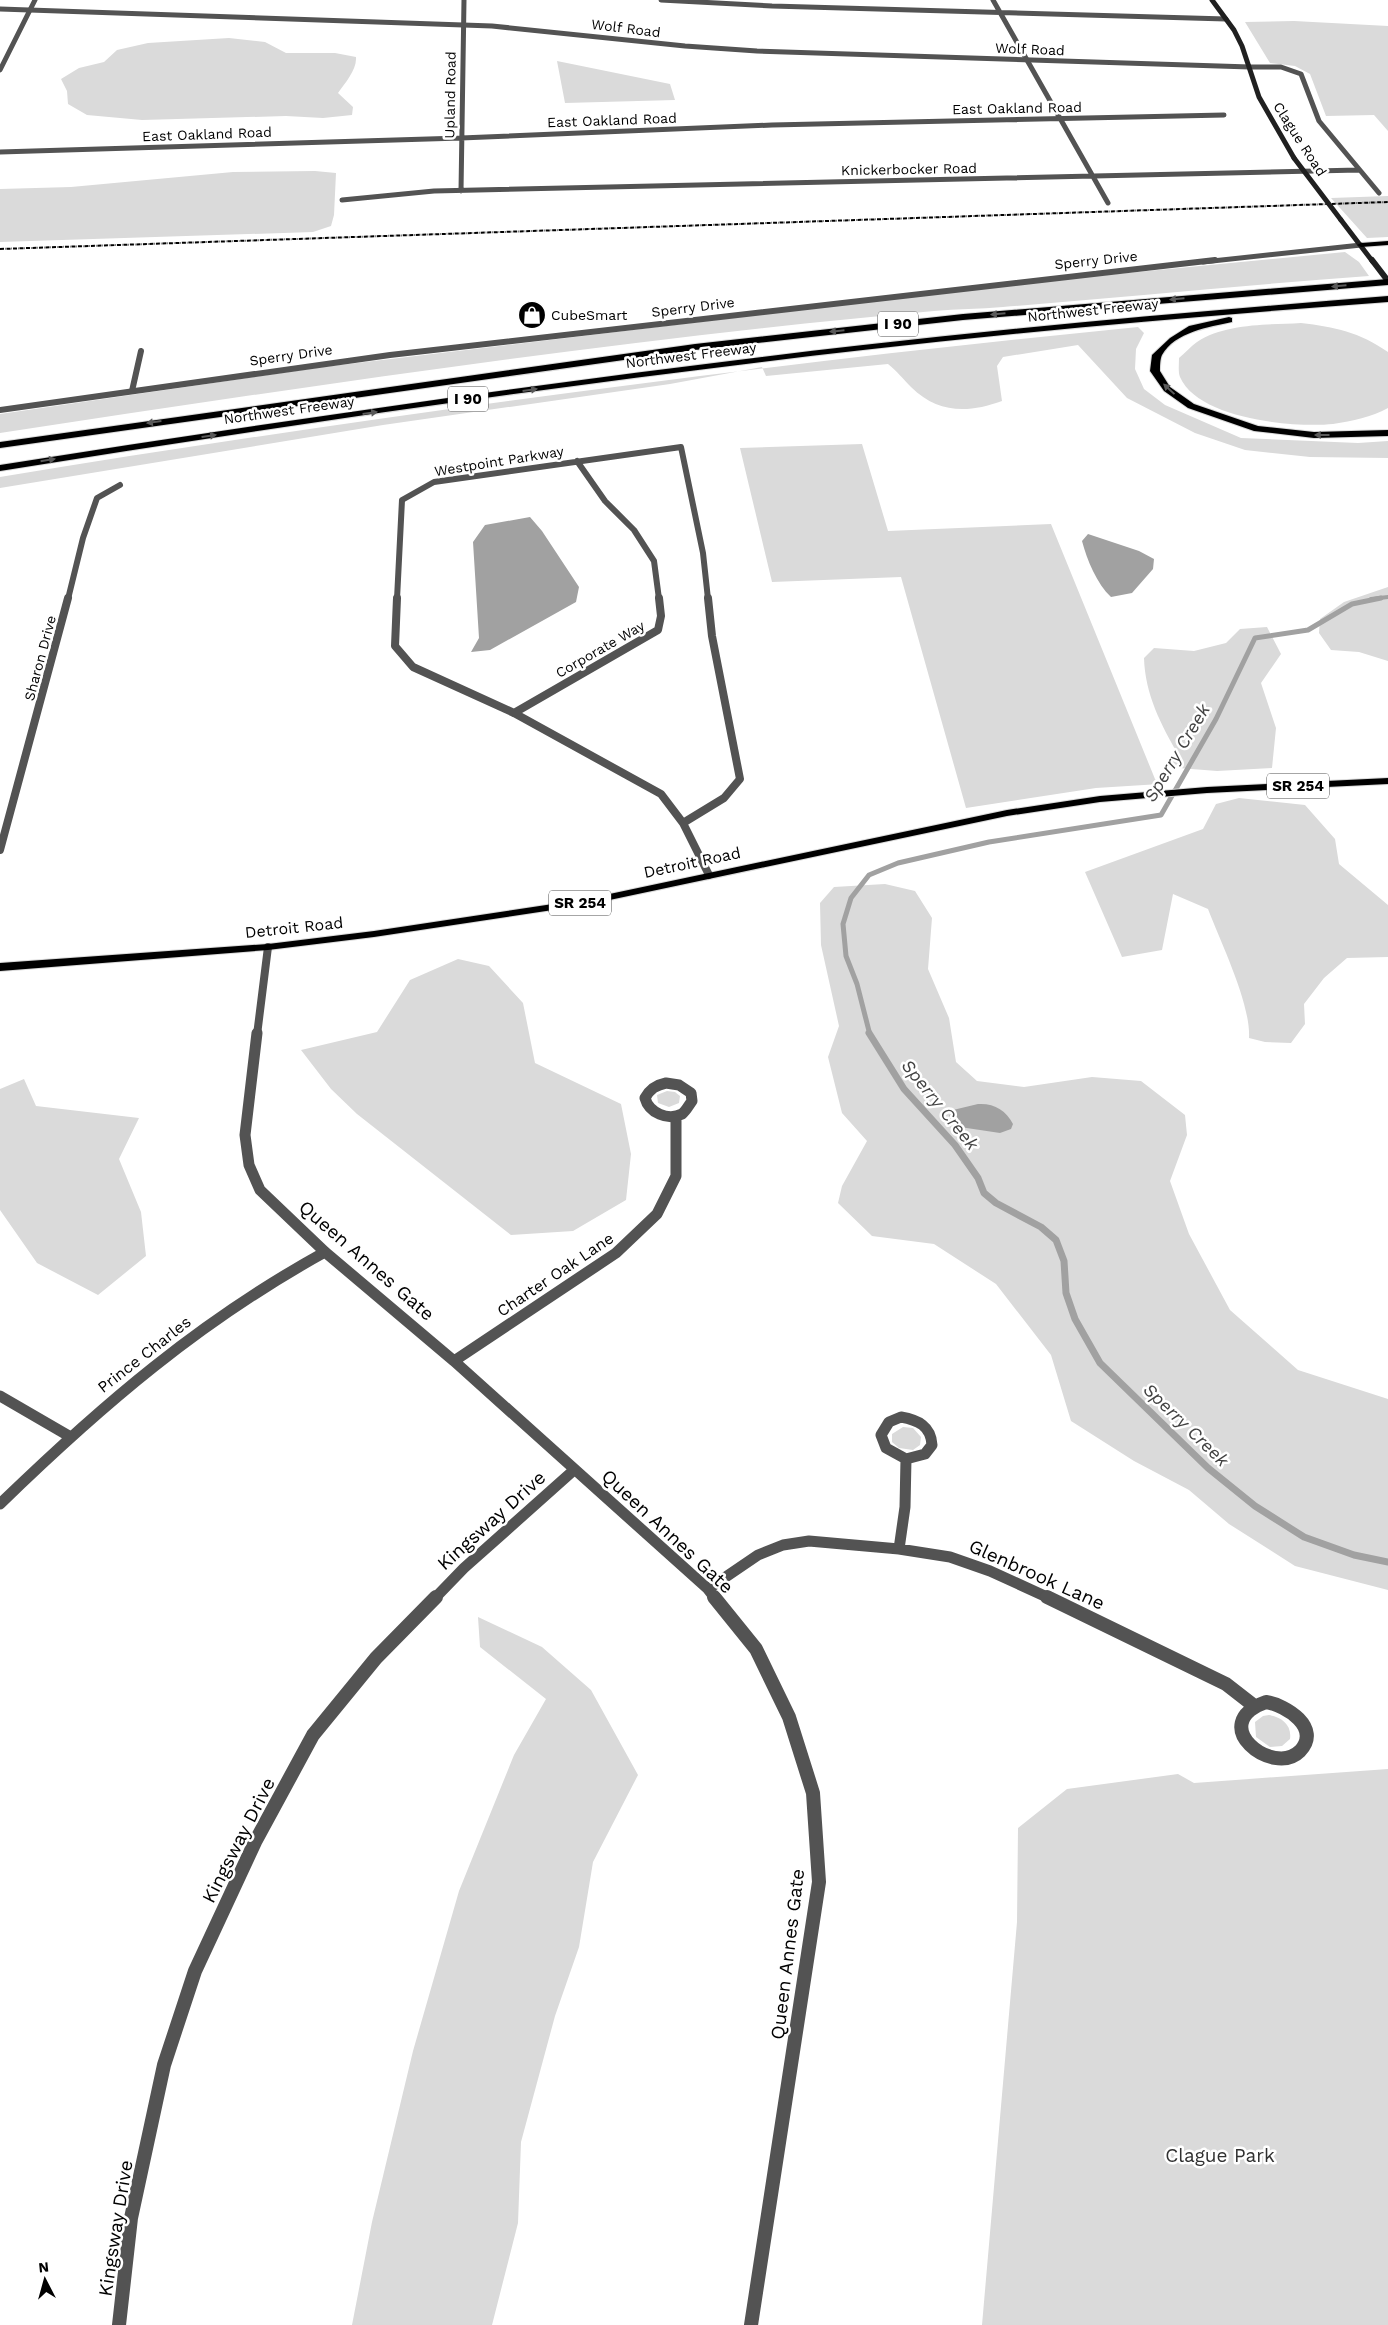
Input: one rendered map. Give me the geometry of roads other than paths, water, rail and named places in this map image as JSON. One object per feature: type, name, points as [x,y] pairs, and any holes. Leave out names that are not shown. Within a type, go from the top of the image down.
[{"type":"highway","points":[[1361,245],[1388,243]]},
{"type":"highway","name":"Northwest Freeway","points":[[0,445],[696,347],[963,317],[1388,281]]},
{"type":"highway","name":"Northwest Freeway","points":[[0,468],[192,438],[608,379],[1086,324],[1388,298]]},
{"type":"highway","points":[[1368,300],[1315,310],[1244,317],[1192,328],[1173,340],[1157,355],[1155,371],[1167,389],[1191,406],[1257,429],[1314,435],[1348,436],[1388,433]]},
{"type":"highway","points":[[1348,436],[1388,426]]},
{"type":"main road","name":"Clague Road","points":[[1212,0],[1242,46],[1260,97],[1294,158],[1388,281]]},
{"type":"main road","name":"Detroit Road","points":[[0,967],[268,948],[586,902],[1006,813],[1100,798],[1207,790],[1388,781]]},
{"type":"street","points":[[0,70],[32,10],[35,0]]},
{"type":"street","name":"Upland Road","points":[[460,191],[464,0]]},
{"type":"street","points":[[661,0],[1226,19]]},
{"type":"street","points":[[993,0],[1108,203]]},
{"type":"street","name":"Wolf Road","points":[[0,9],[463,24],[530,28],[729,50],[1280,67],[1301,74],[1319,121],[1359,170]]},
{"type":"street","name":"East Oakland Road","points":[[0,152],[461,138],[762,125],[1224,115]]},
{"type":"street","points":[[1359,170],[1379,193]]},
{"type":"street","name":"Knickerbocker Road","points":[[342,200],[434,191],[1359,170]]},
{"type":"street","name":"Sperry Drive","points":[[0,410],[409,352],[1029,280],[1361,245]]},
{"type":"street","points":[[132,391],[141,351]]},
{"type":"street","name":"Westpoint Parkway","points":[[683,823],[724,798],[740,779],[712,636],[703,553],[681,447],[434,482],[418,489],[402,500],[395,646],[413,667],[514,713],[661,794],[683,823],[709,875]]},
{"type":"street","name":"Corporate Way","points":[[514,713],[658,630],[661,616],[654,561],[634,530],[605,501],[578,461]]},
{"type":"street","name":"Sharon Drive","points":[[0,850],[54,659],[83,538],[97,498],[120,485]]},
{"type":"street","name":"Queen Annes Gate","points":[[268,948],[245,1135],[249,1165],[260,1190],[324,1252],[454,1362],[708,1589],[756,1649],[789,1717],[813,1793],[819,1882],[751,2325]]},
{"type":"street","name":"Charter Oak Lane","points":[[454,1362],[616,1253],[657,1214],[676,1176],[676,1116]]},
{"type":"street","name":"Prince Charles","points":[[0,1504],[69,1436],[136,1380],[214,1320],[302,1263],[324,1252]]},
{"type":"street","points":[[0,1396],[69,1436]]},
{"type":"street","points":[[903,1418],[919,1420],[931,1431],[933,1437],[932,1444],[924,1455],[906,1459],[885,1448],[881,1435],[888,1423],[903,1418]]},
{"type":"street","points":[[899,1549],[905,1507],[906,1459]]},
{"type":"street","name":"Kingsway Drive","points":[[119,2325],[131,2218],[164,2065],[195,1972],[255,1842],[313,1736],[376,1658],[464,1568],[574,1470]]},
{"type":"street","name":"Glenbrook Lane","points":[[708,1589],[758,1556],[783,1545],[809,1541],[899,1549],[950,1557],[990,1571],[1226,1684],[1253,1705]]},
{"type":"street","points":[[1266,1702],[1277,1703],[1295,1713],[1305,1730],[1302,1748],[1296,1754],[1278,1759],[1256,1751],[1248,1744],[1240,1725],[1242,1716],[1253,1705],[1266,1702]]},
{"type":"waterway","name":"Sperry Creek","points":[[1371,599],[1388,597]]},
{"type":"waterway","name":"Sperry Creek","points":[[870,1034],[857,984],[846,956],[843,924],[851,898],[869,875],[898,863],[989,842],[1161,815],[1216,719],[1255,638],[1308,630],[1352,604],[1381,598]]},
{"type":"waterway","name":"Sperry Creek","points":[[870,1034],[904,1089],[955,1145],[978,1178],[984,1193],[996,1203],[1041,1227],[1056,1240],[1064,1261],[1066,1293],[1075,1319],[1100,1363],[1208,1468],[1255,1506],[1304,1537],[1354,1555],[1388,1562]]},
{"type":"railway","points":[[0,249],[1388,202]]},
{"type":"place","name":"CubeSmart","points":[[532,315]]},
{"type":"park label","name":"Clague Park","points":[[1220,2155]]}]
